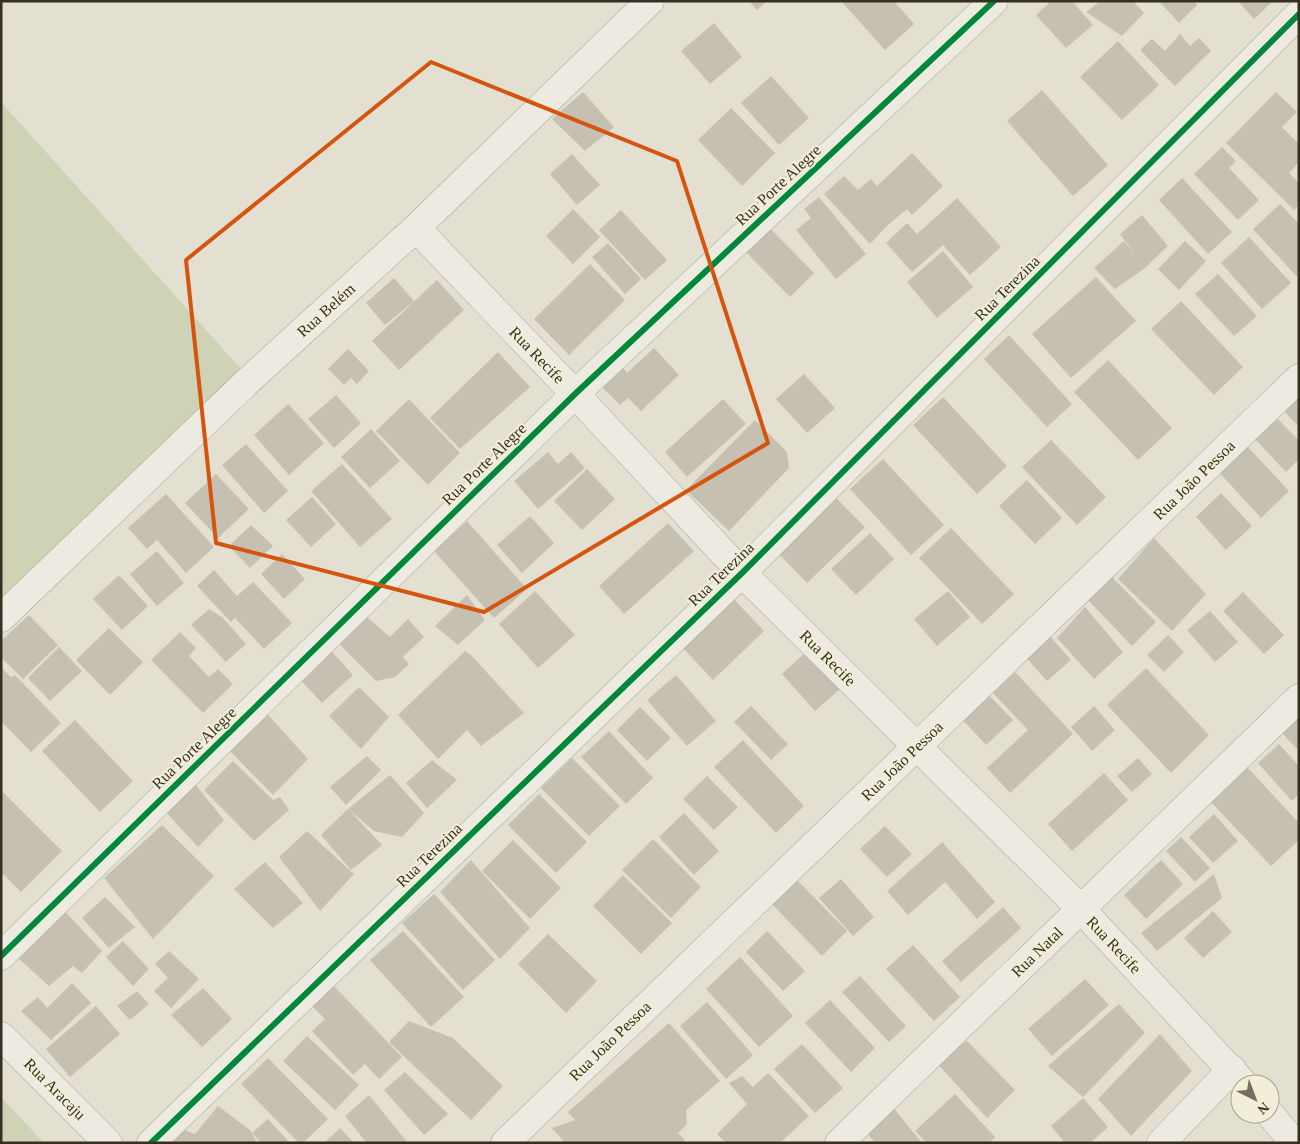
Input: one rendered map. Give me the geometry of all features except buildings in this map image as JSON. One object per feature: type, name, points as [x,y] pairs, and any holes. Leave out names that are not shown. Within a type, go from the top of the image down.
[{"type":"street","name":"Rua Belém","points":[[1,618],[250,379],[416,228],[650,1]]},
{"type":"street","name":"Rua Porte Alegre","points":[[1,956],[575,394],[994,1]]},
{"type":"street","name":"Rua Terezina","points":[[151,1143],[742,574],[1299,14]]},
{"type":"street","name":"Rua Recife","points":[[416,228],[575,394],[742,574],[1081,909],[1235,1074]]},
{"type":"street","name":"Rua João Pessoa","points":[[505,1143],[1299,378]]},
{"type":"street","name":"Rua Natal","points":[[839,1143],[1299,698]]},
{"type":"street","name":"Rua Aracaju","points":[[1,1036],[108,1143]]},
{"type":"street","points":[[1161,1143],[1230,1084]]},
{"type":"street","points":[[1278,1124],[1294,1143]]},
{"type":"highlighted area","points":[[431,62],[677,161],[768,443],[484,612],[216,543],[186,260]]},
{"type":"green space","points":[[1,102],[250,379],[1,603]]},
{"type":"green space","points":[[1,1097],[44,1143],[1,1143]]},
{"type":"cycle path","points":[[1,956],[575,394],[994,1]]},
{"type":"cycle path","points":[[151,1143],[742,573],[1299,14]]}]
